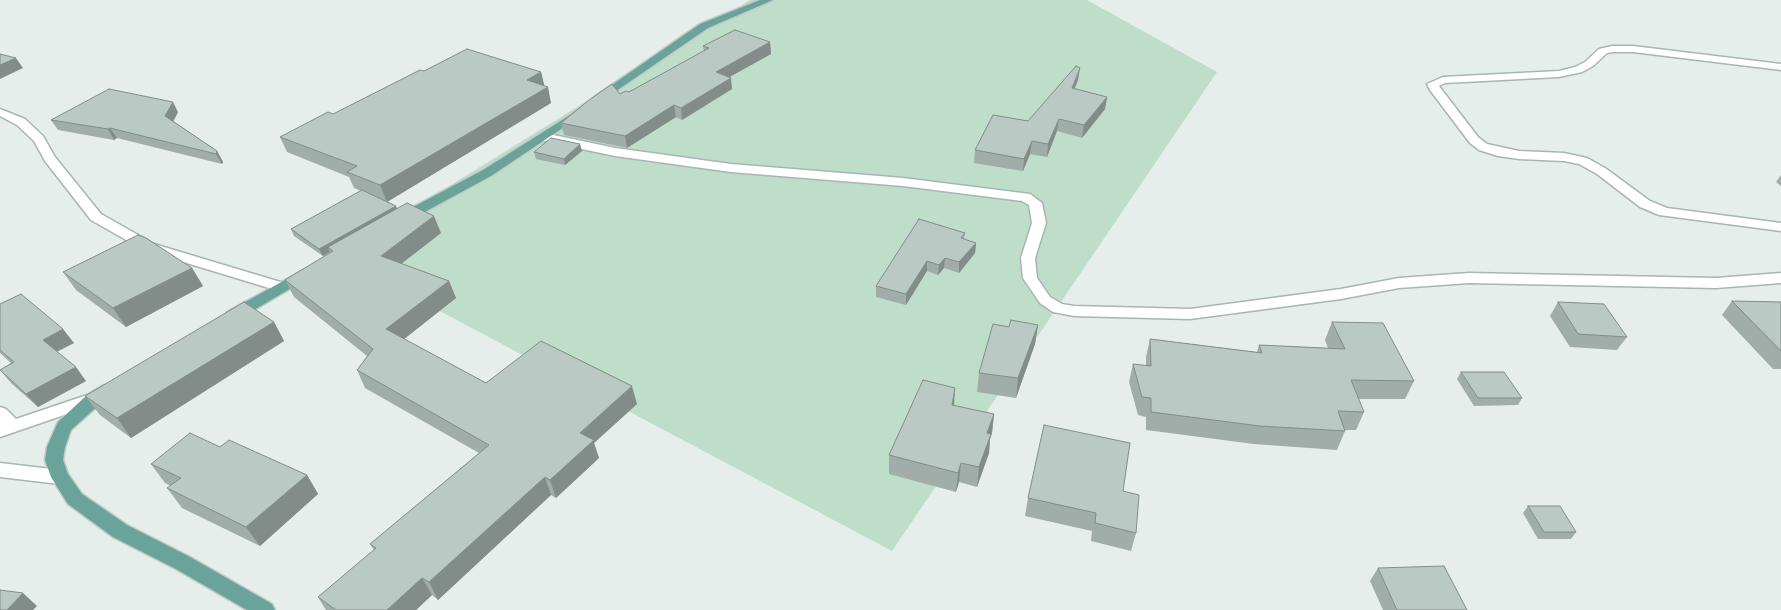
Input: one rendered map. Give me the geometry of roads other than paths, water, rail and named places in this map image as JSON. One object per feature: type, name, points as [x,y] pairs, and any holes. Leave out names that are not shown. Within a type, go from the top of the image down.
[{"type":"main road","points":[[393,224],[487,173],[544,137],[704,26],[768,0]]},
{"type":"main road","points":[[222,322],[321,265]]},
{"type":"main road","points":[[120,381],[93,399],[64,427],[56,447],[54,460],[60,477],[75,499],[120,531],[183,563],[266,610]]},
{"type":"street","points":[[1781,67],[1612,48],[1602,51],[1589,64],[1578,70],[1559,74],[1443,80],[1433,84],[1434,88],[1474,140],[1483,147],[1498,152],[1520,155],[1583,160],[1602,171],[1645,204],[1664,212],[1781,227]]},
{"type":"street","points":[[0,112],[21,122],[39,139],[49,158],[96,217],[148,247],[282,287]]},
{"type":"street","points":[[544,137],[616,152],[730,168],[903,182],[1025,197],[1035,202],[1039,223],[1028,258],[1030,278],[1045,300],[1058,308],[1074,311],[1190,314],[1341,294],[1399,283],[1469,278],[1716,283],[1781,278]]},
{"type":"street","points":[[0,413],[6,428],[93,399]]},
{"type":"street","points":[[0,470],[60,477]]}]
